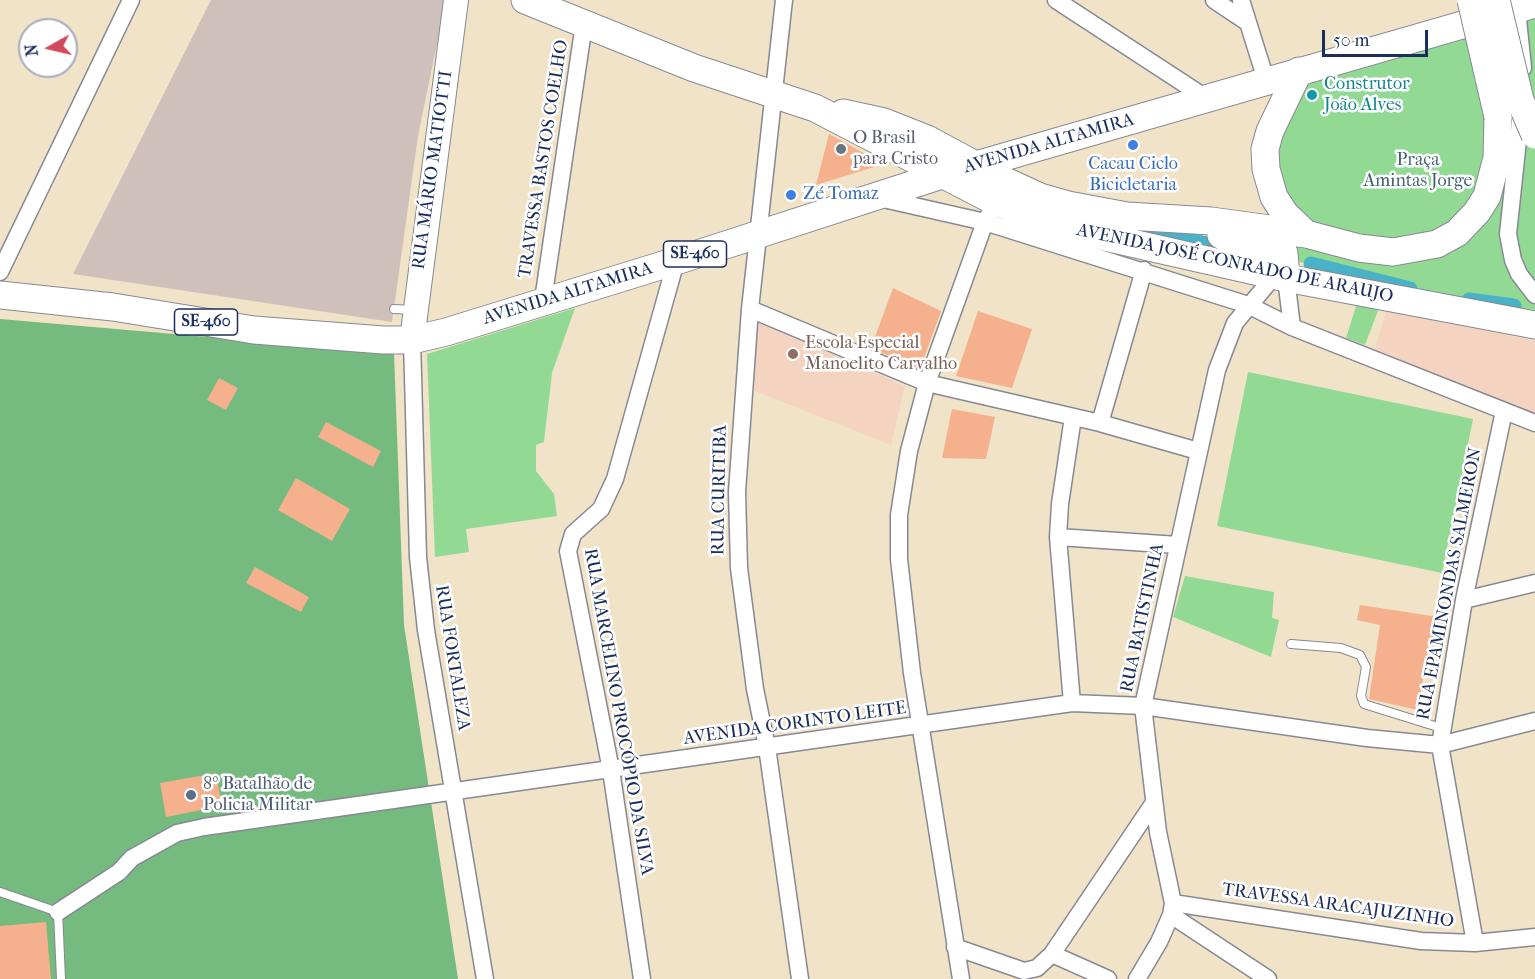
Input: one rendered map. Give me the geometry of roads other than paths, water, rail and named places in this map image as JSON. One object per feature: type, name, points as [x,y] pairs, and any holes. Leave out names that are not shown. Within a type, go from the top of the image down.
[{"type":"main road","name":"RUA MÁRIO MATIOTTI","points":[[412,340],[404,309],[456,0]]},
{"type":"main road","points":[[525,0],[772,96],[815,108]]},
{"type":"main road","points":[[1458,0],[1464,26]]},
{"type":"main road","name":"AVENIDA JOSÉ CONRADO DE ARAUJO","points":[[815,108],[884,122],[927,139],[1018,187],[1068,205],[1127,216],[1211,221],[1306,234],[1378,251],[1417,250],[1446,240],[1477,212],[1494,174],[1498,145],[1498,117],[1471,0]]},
{"type":"main road","points":[[1515,4],[1520,100],[1535,135]]},
{"type":"main road","name":"AVENIDA ALTAMIRA","points":[[412,340],[446,332],[543,300],[676,261],[759,232],[945,174],[1266,80],[1464,26],[1515,4]]},
{"type":"main road","points":[[1299,71],[1270,131],[1265,148],[1266,169],[1274,197],[1285,214],[1306,234]]},
{"type":"main road","name":"AVENIDA JOSÉ CONRADO DE ARAUJO","points":[[815,108],[945,174],[991,212],[1280,277],[1535,325]]},
{"type":"main road","points":[[1211,221],[1216,232],[1226,238],[1284,253],[1280,277]]},
{"type":"main road","name":"SE-460","points":[[0,295],[113,307],[254,330],[383,340],[412,340]]},
{"type":"street","points":[[0,272],[131,0]]},
{"type":"street","name":"RUA CURITIBA","points":[[784,0],[772,96],[739,435],[738,537],[755,689],[767,747],[800,979]]},
{"type":"street","points":[[1056,0],[1206,98]]},
{"type":"street","points":[[1214,0],[1247,22]]},
{"type":"street","points":[[1241,0],[1266,80]]},
{"type":"street","points":[[1515,4],[1523,64],[1509,234],[1513,260],[1535,295]]},
{"type":"street","name":"TRAVESSA BASTOS COELHO","points":[[543,300],[584,24]]},
{"type":"street","points":[[875,197],[991,212],[1144,270],[1248,305],[1292,327],[1535,423]]},
{"type":"street","points":[[961,979],[904,614],[899,559],[899,515],[909,451],[927,383],[991,212]]},
{"type":"street","name":"RUA MARCELINO PROCÓPIO DA SILVA","points":[[642,979],[611,770],[568,550],[573,534],[601,509],[615,479],[676,261]]},
{"type":"street","points":[[1100,423],[1144,270]]},
{"type":"street","points":[[1280,277],[1292,327]]},
{"type":"street","name":"RUA BATISTINHA","points":[[1172,909],[1153,804],[1143,706],[1217,370],[1235,323],[1248,305],[1280,277]]},
{"type":"street","points":[[750,309],[927,383],[1100,423],[1198,452]]},
{"type":"street","name":"RUA FORTALEZA","points":[[412,340],[418,557],[426,630],[485,979]]},
{"type":"street","name":"RUA EPAMINONDAS SALMERON","points":[[1475,943],[1441,736],[1464,600],[1504,411]]},
{"type":"street","points":[[1072,703],[1058,537],[1060,504],[1073,417]]},
{"type":"street","points":[[1058,537],[1178,545]]},
{"type":"street","points":[[1464,600],[1535,583]]},
{"type":"street","name":"AVENIDA CORINTO LEITE","points":[[58,912],[119,872],[132,858],[177,833],[204,827],[1072,703],[1143,706],[1367,738],[1441,736],[1535,721]]},
{"type":"street","points":[[956,947],[1027,971],[1037,968],[1052,954],[1153,804]]},
{"type":"street","points":[[1137,979],[1172,909],[1269,979]]},
{"type":"street","name":"TRAVESSA ARACAJUZINHO","points":[[1172,909],[1421,941],[1475,943],[1535,937]]},
{"type":"street","points":[[1052,954],[1108,979]]},
{"type":"lane","points":[[1291,644],[1341,648],[1360,655],[1366,667],[1361,696],[1365,704],[1441,736]]},
{"type":"lane","points":[[0,892],[58,912],[61,979]]},
{"type":"waterway","points":[[1123,227],[1232,249]]},
{"type":"waterway","points":[[1311,264],[1410,289]]},
{"type":"waterway","points":[[1469,300],[1514,306]]},
{"type":"place","name":"Construtor João Alves","points":[[1312,95]]},
{"type":"place","name":"Cacau Ciclo Bicicletaria","points":[[1133,145]]},
{"type":"place","name":"O Brasil para Cristo","points":[[841,149]]},
{"type":"place","name":"Zé Tomaz","points":[[791,195]]},
{"type":"place","name":"Escola Especial Manoelito Carvalho","points":[[793,354]]},
{"type":"place","name":"8º Batalhão de Policia Militar","points":[[191,795]]},
{"type":"park label","name":"Praça Amintas Jorge","points":[[1418,171]]}]
